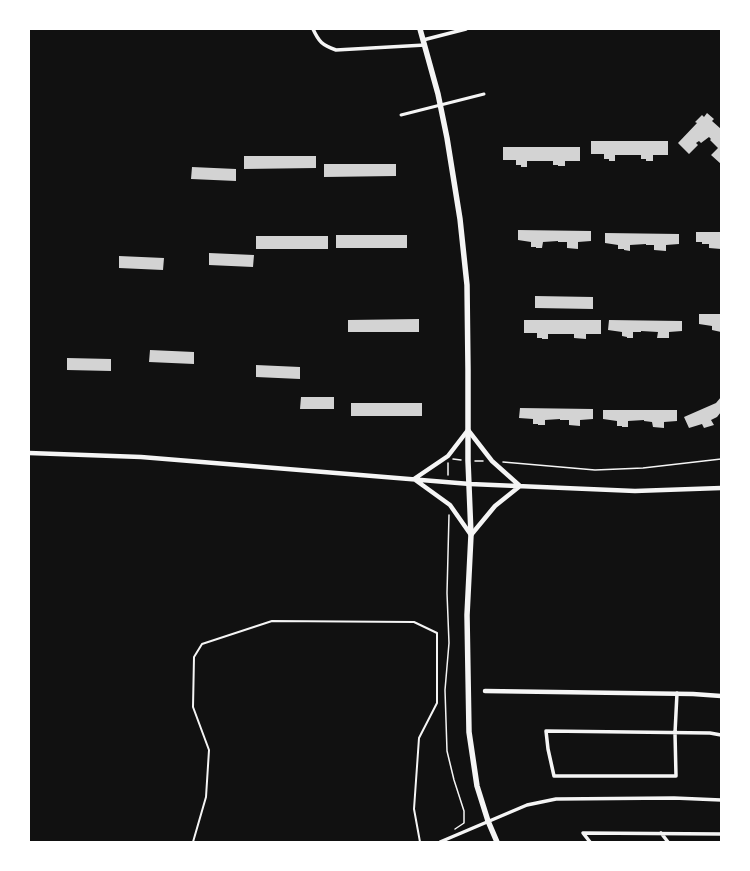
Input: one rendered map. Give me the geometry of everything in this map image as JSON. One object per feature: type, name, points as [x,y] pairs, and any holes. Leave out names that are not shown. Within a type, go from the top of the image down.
[{"type":"main road","points":[[420,29],[438,94],[447,138],[460,219],[467,285],[468,430],[471,534],[467,614],[469,732],[477,786],[488,821],[497,842]]},
{"type":"street","points":[[313,29],[318,39],[325,46],[336,50],[424,43],[466,29]]},
{"type":"street","points":[[401,115],[484,94]]},
{"type":"street","points":[[414,479],[448,456],[468,430],[492,461],[520,486]]},
{"type":"street","points":[[29,453],[141,457],[470,484],[635,491],[721,488]]},
{"type":"street","points":[[414,479],[450,505],[471,534],[495,506],[520,486]]},
{"type":"street","points":[[485,691],[677,693],[721,696]]},
{"type":"street","points":[[677,693],[675,733],[676,776],[554,776],[546,731],[675,733],[721,735]]},
{"type":"street","points":[[440,842],[526,805],[556,799],[674,798],[721,800]]},
{"type":"street","points":[[590,842],[583,832],[721,834]]},
{"type":"street","points":[[661,833],[668,842]]},
{"type":"lane","points":[[193,842],[206,797],[209,750],[193,707],[194,657],[202,644],[272,621],[280,621],[414,622],[437,633],[437,703],[419,738],[414,809],[420,842]]},
{"type":"path","points":[[507,462],[595,470],[643,468],[721,459]]},
{"type":"path","points":[[450,505],[447,593],[450,643],[445,690],[447,751],[464,811],[464,822],[454,828],[457,834]]},
{"type":"building","points":[[707,113],[714,119],[712,121],[721,129],[721,164],[711,155],[718,148],[709,137],[701,143],[699,141],[696,143],[698,145],[689,154],[678,143],[697,123],[695,122],[702,115],[704,117]]},
{"type":"building","points":[[591,141],[668,141],[668,155],[653,155],[653,161],[646,161],[646,159],[641,159],[641,155],[615,155],[615,161],[609,161],[609,159],[604,159],[604,154],[591,154]]},
{"type":"building","points":[[503,147],[580,147],[580,161],[565,161],[565,166],[558,166],[553,165],[553,161],[527,161],[527,167],[521,167],[521,165],[516,165],[516,160],[503,160]]},
{"type":"building","points":[[244,156],[316,156],[316,168],[244,169]]},
{"type":"building","points":[[324,164],[396,164],[396,176],[324,177]]},
{"type":"building","points":[[192,167],[236,169],[236,181],[191,179]]},
{"type":"building","points":[[518,230],[591,231],[591,241],[578,242],[578,249],[567,248],[567,242],[558,241],[543,242],[542,248],[536,248],[531,247],[531,242],[518,240]]},
{"type":"building","points":[[696,232],[721,232],[721,249],[709,248],[709,244],[696,242]]},
{"type":"building","points":[[605,233],[679,234],[679,244],[666,245],[666,251],[654,250],[654,245],[630,245],[630,251],[618,249],[618,245],[605,243]]},
{"type":"building","points":[[336,235],[407,235],[407,248],[336,248]]},
{"type":"building","points":[[256,236],[328,236],[328,249],[256,249]]},
{"type":"building","points":[[209,253],[254,255],[253,267],[209,265]]},
{"type":"building","points":[[119,256],[164,258],[163,270],[119,268]]},
{"type":"building","points":[[535,296],[593,297],[593,309],[535,308]]},
{"type":"building","points":[[699,314],[721,314],[721,332],[712,330],[712,326],[699,324]]},
{"type":"building","points":[[419,319],[419,332],[348,332],[348,320]]},
{"type":"building","points":[[524,320],[601,320],[601,334],[586,334],[586,339],[574,338],[574,334],[548,334],[548,339],[542,339],[537,338],[537,333],[524,333]]},
{"type":"building","points":[[609,320],[682,321],[682,331],[669,332],[669,338],[657,338],[658,332],[641,331],[633,332],[633,338],[627,338],[622,336],[622,332],[608,330]]},
{"type":"building","points":[[150,350],[194,352],[194,364],[149,362]]},
{"type":"building","points":[[67,358],[111,359],[111,371],[67,370]]},
{"type":"building","points":[[256,365],[300,367],[300,379],[256,377]]},
{"type":"building","points":[[301,397],[334,397],[334,409],[300,409]]},
{"type":"building","points":[[721,397],[721,412],[717,417],[711,420],[714,425],[704,428],[702,424],[689,428],[684,417],[716,403]]},
{"type":"building","points":[[351,403],[422,403],[422,416],[351,416]]},
{"type":"building","points":[[520,408],[593,409],[593,419],[580,420],[580,426],[569,425],[569,420],[560,419],[545,420],[545,425],[538,425],[533,424],[533,419],[519,418]]},
{"type":"building","points":[[603,410],[677,410],[677,421],[664,422],[664,428],[653,427],[652,422],[644,420],[628,421],[628,427],[622,427],[617,426],[617,421],[603,419]]}]
